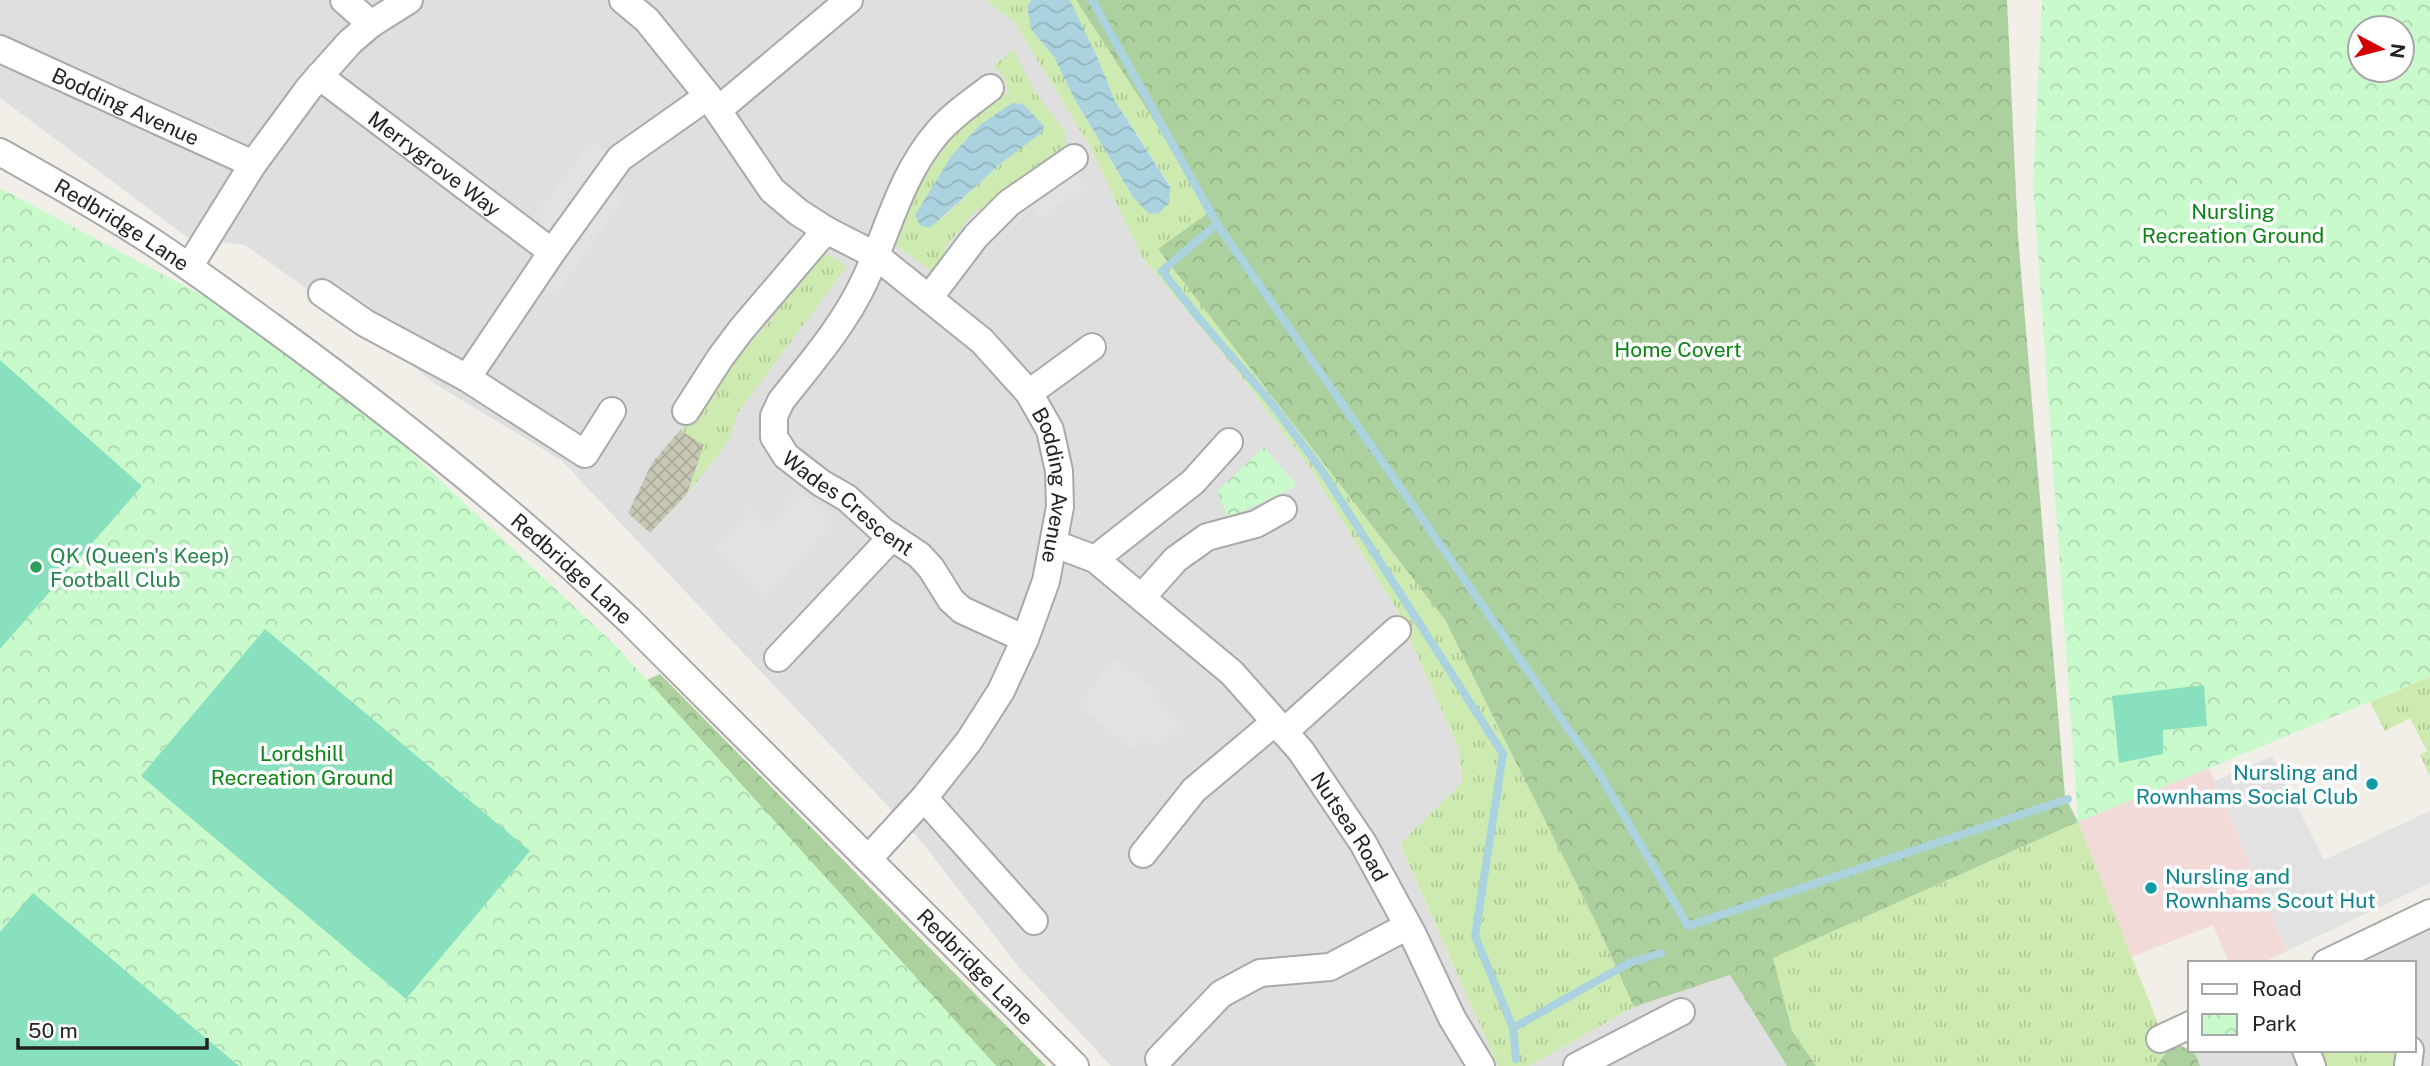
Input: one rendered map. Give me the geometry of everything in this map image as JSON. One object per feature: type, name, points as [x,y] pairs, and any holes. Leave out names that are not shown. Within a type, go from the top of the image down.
[{"type":"street","points":[[344,0],[371,24]]},
{"type":"street","points":[[189,267],[253,164],[320,76],[350,42],[371,24],[409,0]]},
{"type":"street","name":"Bodding Avenue","points":[[623,0],[647,20],[713,103],[772,190],[798,212],[826,230],[875,255],[982,341],[1029,393],[1050,430],[1059,471],[1060,506],[1046,581],[1025,639],[994,701],[969,741],[924,798],[868,859]]},
{"type":"street","points":[[467,378],[552,251],[620,158],[713,103],[849,0]]},
{"type":"street","name":"Bodding Avenue","points":[[0,49],[253,164]]},
{"type":"street","name":"Merrygrove Way","points":[[320,76],[552,251]]},
{"type":"street","points":[[875,255],[904,183],[935,134],[990,88]]},
{"type":"street","name":"Redbridge Lane","points":[[0,152],[150,240],[189,267],[332,370],[468,477],[554,550],[639,629],[1075,1066]]},
{"type":"street","points":[[929,298],[976,236],[1009,203],[1074,158]]},
{"type":"street","points":[[686,411],[764,300],[826,230]]},
{"type":"street","name":"Wades Crescent","points":[[875,255],[847,314],[781,401],[774,416],[774,437],[786,457],[847,498],[892,537],[919,555],[931,568],[951,600],[962,610],[1025,639]]},
{"type":"street","points":[[322,293],[365,323],[467,378],[585,454],[612,411]]},
{"type":"street","name":"Bodding Avenue","points":[[1029,393],[1092,347]]},
{"type":"street","points":[[1095,559],[1193,482],[1229,442]]},
{"type":"street","points":[[1142,597],[1176,559],[1207,537],[1256,524],[1283,509]]},
{"type":"street","points":[[778,658],[892,537]]},
{"type":"street","name":"Nutsea Road","points":[[1055,544],[1095,559],[1142,597],[1232,673],[1301,751],[1363,843],[1408,926],[1452,1018],[1481,1066]]},
{"type":"street","points":[[1143,854],[1194,790],[1279,727],[1397,630]]},
{"type":"street","points":[[924,798],[1034,921]]},
{"type":"street","points":[[2336,961],[2430,913]]},
{"type":"street","points":[[1159,1059],[1222,994],[1260,973],[1330,967],[1408,926]]},
{"type":"street","points":[[1577,1066],[1681,1012]]},
{"type":"street","points":[[2160,1039],[2188,1026]]},
{"type":"shaded area","points":[[0,0],[985,0],[1015,23],[1089,145],[1142,257],[1240,375],[1309,467],[1397,610],[1459,749],[1462,784],[1400,845],[1498,1066],[1111,1066],[1018,966],[921,841],[561,460],[435,384],[402,357],[245,245],[187,237],[0,98]]},
{"type":"shaded area","points":[[592,141],[624,166],[609,184],[625,196],[556,296],[529,277],[554,239],[531,221]]},
{"type":"shaded area","points":[[1075,171],[1085,187],[1040,218],[1030,203]]},
{"type":"shaded area","points":[[680,430],[704,445],[687,494],[650,533],[628,513],[652,463]]},
{"type":"shaded area","points":[[799,493],[815,502],[835,520],[766,596],[715,548],[751,509],[769,525]]},
{"type":"shaded area","points":[[1113,658],[1162,694],[1156,702],[1181,728],[1157,747],[1146,736],[1134,750],[1078,706]]},
{"type":"shaded area","points":[[2272,756],[2324,860],[2430,811],[2430,883],[2287,951],[2215,781]]},
{"type":"shaded area","points":[[2209,768],[2287,951],[2266,961],[2228,961],[2213,925],[2131,957],[2078,822]]},
{"type":"shaded area","points":[[2430,927],[2430,1066],[2200,1066],[2194,1052],[2416,1052],[2416,961],[2366,961]]},
{"type":"shaded area","points":[[1730,975],[1787,1066],[1529,1066],[1634,1007]]},
{"type":"green space","points":[[985,0],[1032,0],[1027,6],[1031,29],[1054,57],[1075,100],[1133,197],[1171,187],[1115,101],[1069,0],[1076,0],[1212,210],[1159,249],[1445,620],[1597,925],[1634,1007],[1529,1066],[1498,1066],[1400,844],[1462,783],[1459,749],[1397,610],[1309,467],[1240,375],[1142,257],[1089,145],[1015,23]]},
{"type":"green space","name":"Home Covert","points":[[1076,0],[2007,0],[2018,235],[2065,796],[2078,822],[1773,958],[1792,1031],[1816,1066],[1787,1066],[1730,975],[1634,1007],[1597,925],[1445,620],[1158,249],[1212,210]]},
{"type":"green space","name":"Nursling Recreation Ground","points":[[2042,0],[2430,0],[2430,677],[2078,822],[2033,184]]},
{"type":"green space","points":[[1013,49],[1033,89],[1066,133],[1066,146],[985,207],[973,213],[945,248],[946,262],[935,274],[890,241],[925,173],[947,141],[977,112],[1009,92],[1005,79],[994,66]],"holes":[[[1012,103],[1000,164],[944,217],[915,215],[952,155],[980,125]]]},
{"type":"green space","name":"Lordshill Recreation Ground","points":[[0,188],[298,346],[617,647],[996,1066],[0,1066]]},
{"type":"green space","points":[[818,249],[847,266],[737,414],[730,439],[687,494],[704,445],[680,430],[694,420],[745,337],[758,336],[776,312],[771,304]]},
{"type":"green space","name":"QK (Queen's Keep) Football Club","points":[[0,360],[142,486],[0,649]]},
{"type":"green space","points":[[1264,447],[1297,486],[1228,518],[1217,491]]},
{"type":"green space","points":[[265,629],[530,851],[406,999],[141,776]]},
{"type":"green space","points":[[660,674],[1046,1066],[996,1066],[647,680]]},
{"type":"green space","points":[[2430,677],[2430,776],[2420,755],[2427,751],[2410,718],[2385,731],[2370,702]]},
{"type":"green space","points":[[2204,685],[2207,726],[2163,730],[2163,754],[2119,763],[2112,696]]},
{"type":"green space","points":[[2078,822],[2165,1041],[2188,1049],[2188,1052],[2194,1052],[2200,1066],[1787,1066],[1772,958]]},
{"type":"green space","points":[[33,893],[239,1066],[0,1066],[0,932]]},
{"type":"green space","points":[[2172,1043],[2188,1049],[2188,1052],[2194,1052],[2200,1066],[2157,1066]]},
{"type":"green space","points":[[2322,1052],[2402,1052],[2401,1066],[2326,1066]]},
{"type":"water","points":[[1032,0],[1069,0],[1072,4],[1115,101],[1171,188],[1168,204],[1159,213],[1149,214],[1133,197],[1075,100],[1054,57],[1031,29],[1027,6]]},
{"type":"water","points":[[1012,103],[1023,104],[1044,126],[1041,133],[1000,164],[930,228],[920,225],[915,215],[952,155],[980,125]]},
{"type":"waterway","points":[[1092,0],[1217,224],[1599,773],[1688,926],[2068,799]]},
{"type":"waterway","points":[[1217,224],[1162,271],[1272,404],[1320,468],[1503,754],[1475,936],[1513,1028],[1629,963],[1661,953]]},
{"type":"waterway","points":[[1513,1028],[1516,1059]]},
{"type":"place","name":"QK (Queen's Keep) Football Club","points":[[36,567]]},
{"type":"place","name":"Nursling and Rownhams Social Club","points":[[2372,784]]},
{"type":"place","name":"Nursling and Rownhams Scout Hut","points":[[2151,888]]}]
